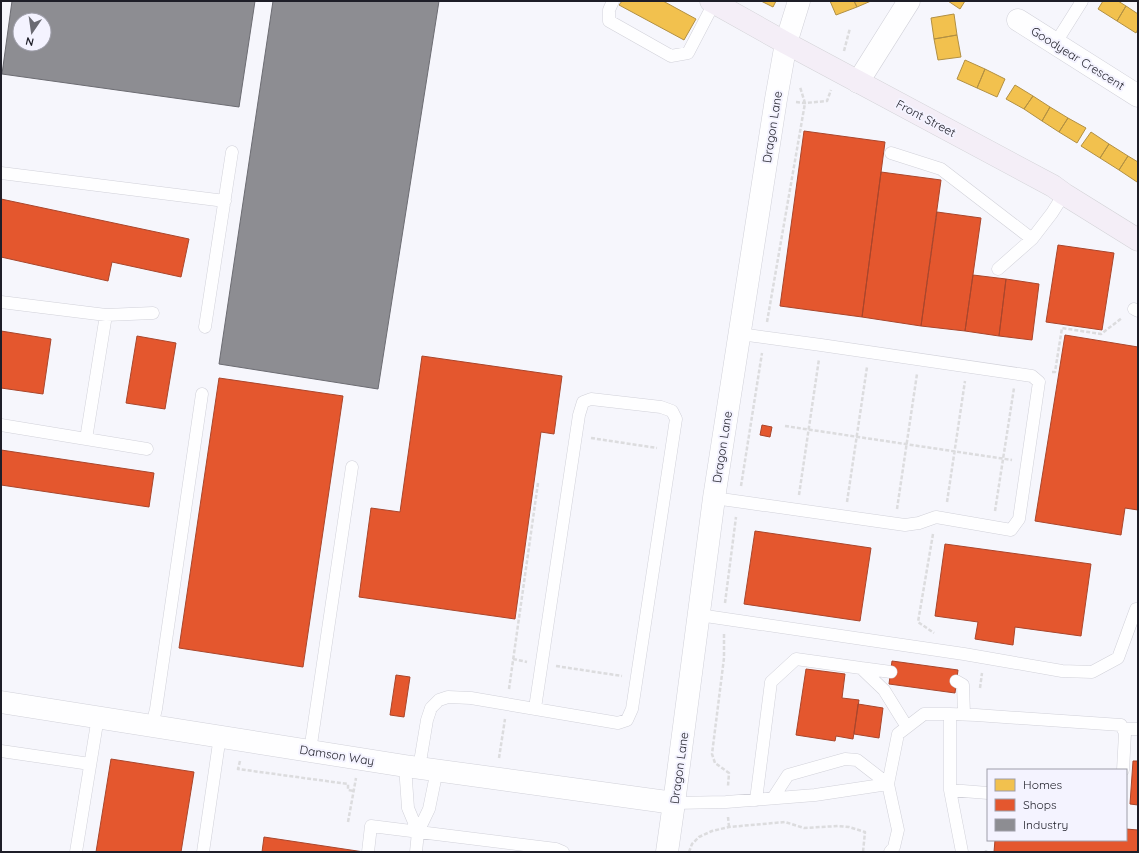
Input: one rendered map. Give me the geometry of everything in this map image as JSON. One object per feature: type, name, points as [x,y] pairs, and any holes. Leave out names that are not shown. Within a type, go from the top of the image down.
[{"type":"main road","name":"Front Street","points":[[713,2],[858,82],[1053,186],[1138,240]]},
{"type":"street","name":"Dragon Lane","points":[[666,852],[674,803],[714,498],[778,85],[786,43],[799,1]]},
{"type":"street","points":[[858,82],[904,8]]},
{"type":"street","name":"Goodyear Crescent","points":[[1018,20],[1138,96]]},
{"type":"street","name":"Damson Way","points":[[1,702],[420,768],[674,803]]},
{"type":"lane","points":[[613,1],[609,10],[609,21],[671,56],[688,53],[713,2]]},
{"type":"lane","points":[[1055,44],[1082,1]]},
{"type":"lane","points":[[205,328],[232,152]]},
{"type":"lane","points":[[891,154],[941,169],[1032,239]]},
{"type":"lane","points":[[1,173],[225,201]]},
{"type":"lane","points":[[998,269],[1032,239],[1052,213],[1064,194]]},
{"type":"lane","points":[[1,302],[106,315],[153,313]]},
{"type":"lane","points":[[86,439],[106,315]]},
{"type":"lane","points":[[714,498],[906,525],[940,518],[1011,530],[1019,519],[1039,382],[1032,376],[740,334]]},
{"type":"lane","points":[[152,725],[156,709],[202,394]]},
{"type":"lane","points":[[418,832],[408,808],[420,768],[427,720],[431,708],[439,700],[448,697],[471,698],[618,723],[627,720],[632,709],[637,679],[676,419],[672,411],[661,408],[592,399],[583,402],[578,415],[535,708]]},
{"type":"lane","points":[[1,424],[147,449]]},
{"type":"lane","points":[[310,751],[352,467]]},
{"type":"lane","points":[[699,615],[1062,670],[1092,672],[1118,658],[1136,609]]},
{"type":"lane","points":[[756,800],[772,682],[796,659],[891,672]]},
{"type":"lane","points":[[861,668],[884,690],[907,727]]},
{"type":"lane","points":[[956,681],[963,685],[964,714]]},
{"type":"lane","points":[[895,850],[898,830],[888,784],[898,734],[924,714],[964,714],[1121,725],[1125,733],[1123,769]]},
{"type":"lane","points":[[950,714],[950,790],[962,852]]},
{"type":"lane","points":[[76,852],[98,717]]},
{"type":"lane","points":[[1123,729],[1138,729]]},
{"type":"lane","points":[[203,852],[220,736]]},
{"type":"lane","points":[[1,751],[90,764]]},
{"type":"lane","points":[[773,798],[788,775],[845,759],[857,760],[888,784]]},
{"type":"lane","points":[[416,852],[418,832],[428,809],[420,768]]},
{"type":"lane","points":[[674,803],[726,802],[815,795],[888,784]]},
{"type":"lane","points":[[950,790],[987,793]]},
{"type":"lane","points":[[368,852],[372,826],[556,849],[563,852]]},
{"type":"path","points":[[729,773],[715,763],[712,754],[724,658],[723,619],[738,502],[764,337],[805,103]]},
{"type":"path","points":[[1032,376],[1054,372],[1062,328],[1101,334],[1136,310]]},
{"type":"path","points":[[796,510],[821,345]]},
{"type":"path","points":[[845,517],[869,352]]},
{"type":"path","points":[[894,524],[919,359]]},
{"type":"path","points":[[918,622],[954,451],[967,366]]},
{"type":"path","points":[[993,527],[1016,373]]},
{"type":"path","points":[[785,426],[1027,462]]},
{"type":"path","points":[[575,436],[671,450]]},
{"type":"path","points":[[496,778],[538,483]]},
{"type":"path","points":[[513,659],[637,679]]},
{"type":"path","points":[[242,740],[238,769],[348,784],[348,790],[354,791]]},
{"type":"path","points":[[348,822],[356,777]]},
{"type":"path","points":[[689,852],[692,844],[699,837],[712,831],[728,827],[785,822],[804,828],[838,826],[849,827],[865,832],[863,852]]},
{"type":"building: Homes","points":[[622,1],[663,1],[696,19],[684,40],[619,5]]},
{"type":"building: Homes","points":[[761,1],[776,1],[773,7]]},
{"type":"building: Homes","points":[[830,1],[854,1],[857,7],[836,15]]},
{"type":"building: Homes","points":[[854,1],[871,1],[857,7]]},
{"type":"building: Homes","points":[[948,1],[965,1],[960,9]]},
{"type":"building: Homes","points":[[1103,1],[1118,1],[1126,6],[1117,21],[1098,9]]},
{"type":"building: Homes","points":[[1126,6],[1138,14],[1138,29],[1136,33],[1117,21]]},
{"type":"building: Homes","points":[[954,14],[957,35],[934,39],[931,18]]},
{"type":"building: Homes","points":[[957,35],[961,57],[938,60],[934,39]]},
{"type":"building: Homes","points":[[965,60],[985,69],[977,88],[957,79]]},
{"type":"building: Homes","points":[[985,69],[1005,79],[997,97],[977,88]]},
{"type":"building: Homes","points":[[1015,85],[1033,96],[1024,109],[1006,99]]},
{"type":"building: Homes","points":[[1033,96],[1050,107],[1042,121],[1024,109]]},
{"type":"building: Homes","points":[[1050,107],[1068,118],[1059,132],[1042,121]]},
{"type":"building: Homes","points":[[1068,118],[1086,128],[1077,143],[1059,132]]},
{"type":"building: Homes","points":[[1091,132],[1109,144],[1100,158],[1081,146]]},
{"type":"building: Homes","points":[[1109,144],[1128,156],[1119,170],[1100,158]]},
{"type":"building: Homes","points":[[1128,156],[1138,162],[1137,182],[1119,170]]},
{"type":"building: Shops","points":[[804,131],[885,142],[862,317],[780,306]]},
{"type":"building: Shops","points":[[881,172],[941,180],[921,326],[862,317]]},
{"type":"building: Shops","points":[[1,199],[189,239],[181,277],[112,262],[108,281],[1,257]]},
{"type":"building: Shops","points":[[937,212],[981,218],[965,331],[921,326]]},
{"type":"building: Shops","points":[[1058,245],[1114,253],[1102,330],[1046,322]]},
{"type":"building: Shops","points":[[973,275],[1006,279],[999,336],[965,331]]},
{"type":"building: Shops","points":[[1006,279],[1039,284],[1032,340],[999,336]]},
{"type":"building: Shops","points":[[1,331],[51,339],[43,394],[1,388]]},
{"type":"building: Shops","points":[[1065,335],[1138,347],[1138,510],[1125,508],[1121,535],[1035,521]]},
{"type":"building: Shops","points":[[137,336],[176,343],[165,409],[126,403]]},
{"type":"building: Shops","points":[[422,356],[562,376],[554,434],[541,432],[515,619],[359,597],[371,508],[400,512]]},
{"type":"building: Shops","points":[[219,378],[343,396],[303,667],[179,648]]},
{"type":"building: Shops","points":[[762,425],[772,427],[770,437],[760,435]]},
{"type":"building: Shops","points":[[1,450],[154,473],[149,507],[1,485]]},
{"type":"building: Shops","points":[[755,531],[871,548],[860,621],[744,604]]},
{"type":"building: Shops","points":[[945,544],[1091,564],[1081,636],[1015,627],[1013,645],[975,639],[978,622],[935,616]]},
{"type":"building: Shops","points":[[892,661],[958,670],[955,693],[889,684]]},
{"type":"building: Shops","points":[[806,669],[845,674],[842,698],[859,700],[853,739],[836,736],[835,741],[796,735]]},
{"type":"building: Shops","points":[[396,675],[410,677],[404,717],[390,715]]},
{"type":"building: Shops","points":[[858,704],[883,708],[879,738],[854,734]]},
{"type":"building: Shops","points":[[111,759],[194,772],[181,852],[96,852]]},
{"type":"building: Shops","points":[[1133,761],[1138,761],[1138,805],[1130,804]]},
{"type":"building: Shops","points":[[1127,829],[1138,830],[1138,852],[994,852],[995,841],[1127,841]]},
{"type":"building: Shops","points":[[264,837],[364,852],[262,852]]},
{"type":"building: Industry","points":[[12,1],[255,1],[239,107],[2,74]]},
{"type":"building: Industry","points":[[273,1],[439,1],[378,389],[219,364]]}]
